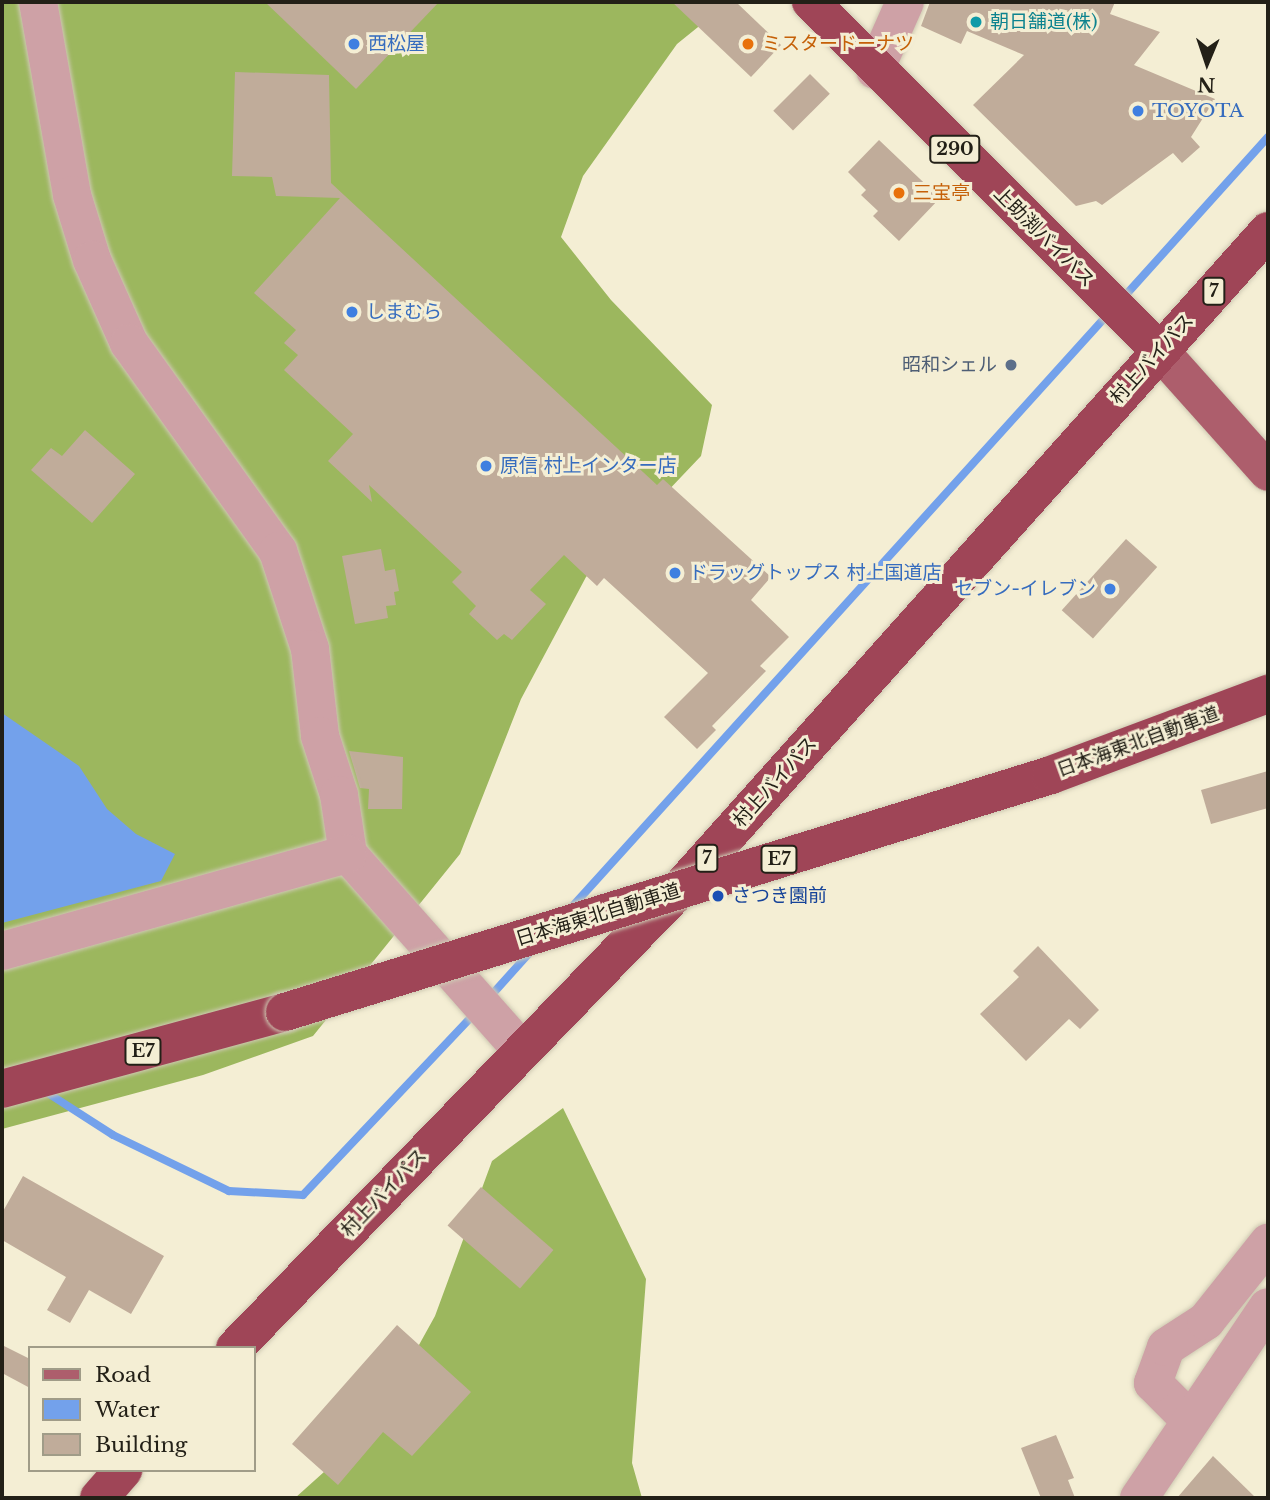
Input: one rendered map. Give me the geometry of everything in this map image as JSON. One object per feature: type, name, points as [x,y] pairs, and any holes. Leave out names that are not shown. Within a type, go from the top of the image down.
[{"type":"highway","name":"上助渕バイパス","points":[[811,2],[875,70],[1160,351]]},
{"type":"highway","name":"村上バイパス","points":[[237,1346],[674,895],[1268,231]]},
{"type":"highway","name":"日本海東北自動車道","points":[[2,1089],[285,1012],[1051,775],[1268,694]]},
{"type":"highway","points":[[99,1498],[120,1472]]},
{"type":"main road","points":[[1160,351],[1268,472]]},
{"type":"street","points":[[38,2],[72,195],[92,260],[129,343],[278,551],[310,649],[320,736],[339,795],[348,854],[522,1051]]},
{"type":"street","points":[[875,70],[905,2]]},
{"type":"street","points":[[2,951],[348,854]]},
{"type":"street","points":[[1189,1419],[1153,1383],[1166,1347],[1206,1321],[1268,1243]]},
{"type":"street","points":[[1139,1498],[1189,1419],[1268,1307]]},
{"type":"green space","points":[[2,2],[729,2],[677,44],[583,176],[561,237],[611,300],[712,405],[701,456],[586,577],[521,699],[460,854],[313,1036],[203,1075],[2,1129]]},
{"type":"green space","points":[[563,1108],[646,1279],[632,1463],[642,1498],[295,1498],[373,1428],[435,1316],[492,1161]]},
{"type":"water","points":[[2,713],[79,766],[107,809],[136,834],[175,854],[161,881],[2,923]]},
{"type":"building","name":"西松屋","points":[[265,2],[439,2],[356,89]]},
{"type":"building","points":[[672,2],[736,2],[781,45],[751,77]]},
{"type":"building","points":[[930,2],[1115,2],[1110,14],[1160,32],[1134,65],[1215,99],[1191,137],[1200,147],[1182,163],[1173,153],[1102,205],[1096,201],[1076,206],[973,105],[1024,55],[967,31],[961,44],[921,26]]},
{"type":"building","points":[[235,72],[329,75],[331,183],[657,485],[663,479],[771,577],[751,600],[789,637],[760,666],[766,671],[712,726],[716,730],[697,749],[664,717],[708,673],[604,578],[597,586],[564,555],[530,590],[546,604],[512,640],[504,634],[497,640],[469,614],[476,606],[452,582],[462,572],[369,485],[372,502],[328,461],[353,434],[284,370],[298,355],[284,343],[296,330],[254,293],[340,198],[276,196],[272,177],[232,176]]},
{"type":"building","points":[[810,74],[830,94],[793,131],[773,111]]},
{"type":"building","name":"三宝亭","points":[[879,140],[940,198],[899,241],[873,216],[878,211],[861,195],[866,190],[848,172]]},
{"type":"building","points":[[85,430],[135,474],[92,523],[31,470],[51,448],[62,456]]},
{"type":"building","name":"セブン-イレブン","points":[[1126,539],[1157,567],[1093,638],[1062,610]]},
{"type":"building","points":[[381,549],[385,571],[395,569],[399,591],[394,592],[396,605],[386,606],[388,618],[355,624],[342,556]]},
{"type":"building","points":[[349,751],[403,757],[402,809],[368,809],[369,789],[360,788]]},
{"type":"building","points":[[1268,771],[1268,808],[1211,824],[1201,790]]},
{"type":"building","points":[[1038,946],[1099,1010],[1080,1029],[1069,1019],[1026,1061],[980,1014],[1019,977],[1013,971]]},
{"type":"building","points":[[23,1176],[164,1256],[131,1314],[89,1290],[70,1323],[47,1310],[66,1277],[2,1240],[2,1213]]},
{"type":"building","points":[[481,1187],[553,1250],[520,1288],[448,1225]]},
{"type":"building","points":[[397,1325],[471,1392],[412,1456],[383,1432],[338,1485],[292,1444]]},
{"type":"building","points":[[2,1345],[28,1358],[28,1387],[2,1373]]},
{"type":"building","points":[[1056,1435],[1074,1478],[1068,1480],[1075,1498],[1041,1498],[1021,1448]]},
{"type":"building","points":[[1213,1456],[1256,1498],[1177,1498]]},
{"type":"waterway","points":[[1123,298],[1268,137]]},
{"type":"waterway","points":[[571,908],[1109,313]]},
{"type":"waterway","points":[[488,999],[531,951]]},
{"type":"waterway","points":[[43,1090],[113,1135],[229,1191],[303,1195],[475,1013]]},
{"type":"place","name":"朝日舗道(株)","points":[[976,22]]},
{"type":"place","name":"西松屋","points":[[354,44]]},
{"type":"place","name":"ミスタードーナツ","points":[[748,44]]},
{"type":"place","name":"TOYOTA","points":[[1138,111]]},
{"type":"place","name":"三宝亭","points":[[899,193]]},
{"type":"place","name":"しまむら","points":[[352,312]]},
{"type":"place","name":"昭和シェル","points":[[1011,365]]},
{"type":"place","name":"原信 村上インター店","points":[[486,466]]},
{"type":"place","name":"ドラッグトップス 村上国道店","points":[[675,573]]},
{"type":"place","name":"セブン-イレブン","points":[[1110,589]]},
{"type":"place","name":"さつき園前","points":[[718,896]]}]
